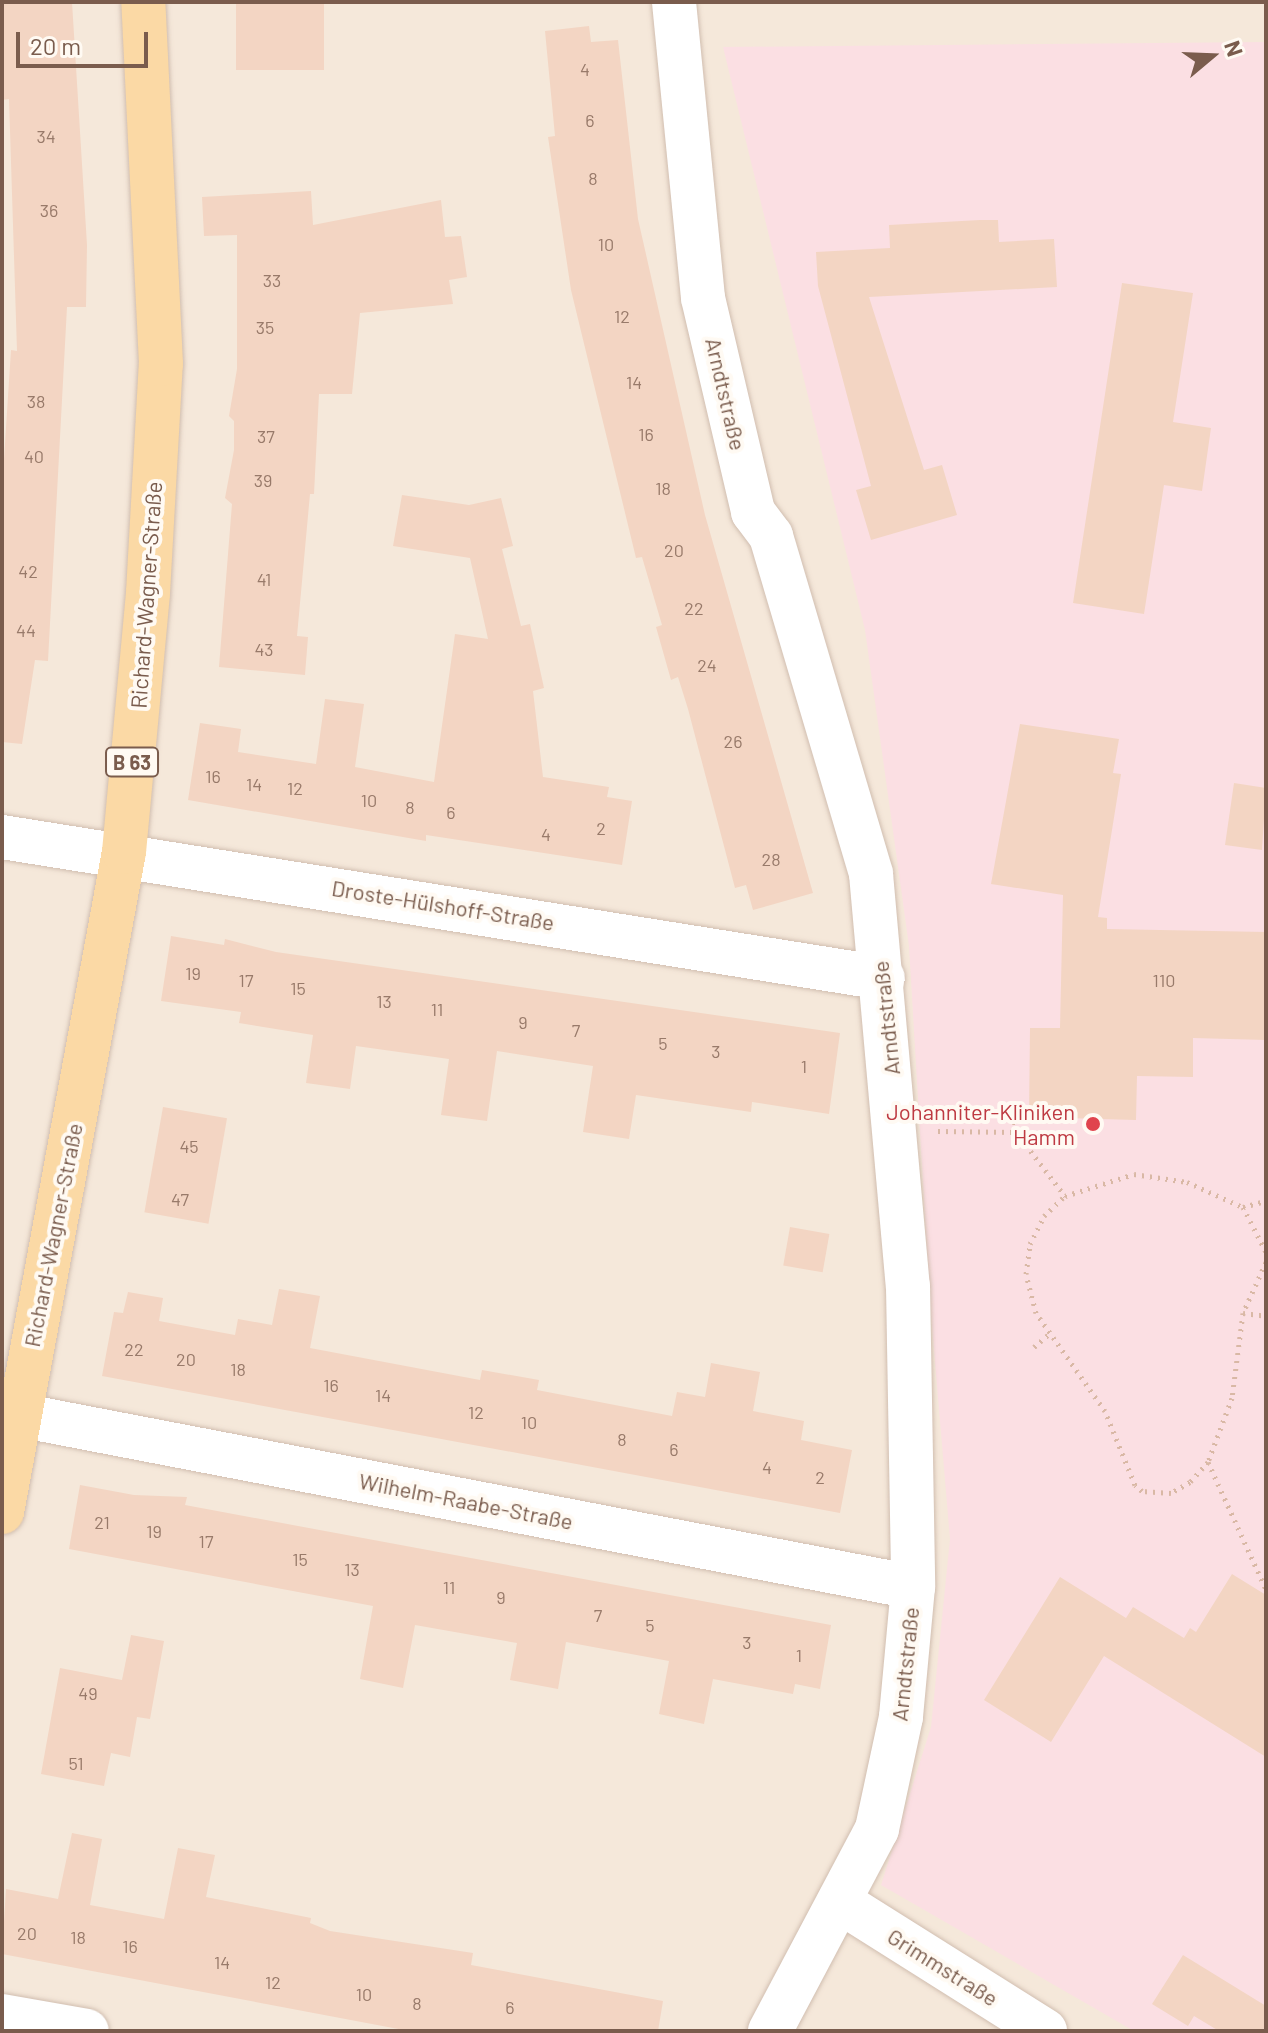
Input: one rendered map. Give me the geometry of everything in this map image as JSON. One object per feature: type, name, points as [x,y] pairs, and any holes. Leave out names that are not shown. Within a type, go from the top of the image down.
[{"type":"main road","name":"Richard-Wagner-Straße","points":[[3,1501],[124,852],[148,593],[161,364],[143,2]]},
{"type":"street","name":"Arndtstraße","points":[[674,2],[703,298],[753,512],[771,536],[871,874],[897,1131],[908,1286],[913,1587],[901,1717],[877,1829],[842,1903],[770,2031]]},
{"type":"street","name":"Droste-Hülshoff-Straße","points":[[2,837],[124,852],[883,978]]},
{"type":"street","name":"Wilhelm-Raabe-Straße","points":[[19,1415],[913,1587]]},
{"type":"street","name":"Grimmstraße","points":[[842,1903],[1045,2031]]},
{"type":"street","points":[[2,2016],[87,2031]]},
{"type":"path","points":[[1014,1117],[1016,1132],[1065,1196]]},
{"type":"path","points":[[897,1131],[1016,1132]]},
{"type":"path","points":[[1266,1201],[1243,1207],[1162,1176],[1109,1179],[1065,1196],[1044,1216],[1030,1244],[1026,1274],[1036,1313],[1105,1411],[1142,1491],[1181,1489],[1208,1462],[1232,1398],[1243,1313],[1266,1262]]},
{"type":"path","points":[[1243,1207],[1266,1252]]},
{"type":"path","points":[[1243,1313],[1266,1316]]},
{"type":"path","points":[[1034,1347],[1049,1334]]},
{"type":"path","points":[[1208,1462],[1266,1589]]},
{"type":"shaded area","points":[[2,2],[1266,2],[1266,2031],[2,2031]]},
{"type":"shaded area","name":"Johanniter-Kliniken Hamm","points":[[1266,42],[1266,2031],[1134,2031],[881,1885],[931,1727],[950,1539],[930,1303],[909,946],[865,630],[723,47]]},
{"type":"building","points":[[2,2],[72,2],[87,245],[86,307],[67,307],[48,661],[35,660],[22,744],[2,742],[2,490],[11,350],[17,351],[9,99],[2,100]]},
{"type":"building","points":[[236,2],[324,2],[324,70],[236,70]]},
{"type":"building","points":[[589,26],[591,42],[618,40],[638,219],[705,515],[813,893],[753,910],[746,885],[735,888],[688,709],[678,677],[671,680],[656,627],[662,625],[642,557],[636,558],[571,290],[548,137],[555,136],[545,31]]},
{"type":"building","points":[[311,191],[313,225],[441,200],[445,237],[461,236],[467,277],[449,280],[453,304],[360,313],[352,394],[319,394],[314,494],[310,494],[297,636],[308,637],[305,675],[219,667],[232,504],[225,498],[234,450],[234,421],[229,416],[237,369],[237,235],[204,236],[202,197]]},
{"type":"building","points":[[998,220],[999,242],[1054,239],[1057,287],[869,297],[924,470],[942,465],[957,515],[871,540],[856,490],[871,486],[818,286],[816,252],[890,248],[889,225]]},
{"type":"building","points":[[1122,283],[1193,293],[1173,422],[1211,428],[1202,491],[1164,485],[1144,614],[1073,603]]},
{"type":"building","points":[[402,495],[469,505],[501,498],[513,546],[502,549],[521,626],[530,624],[544,688],[533,691],[543,777],[609,787],[607,797],[632,801],[622,865],[426,835],[426,841],[188,800],[200,723],[241,729],[238,752],[316,764],[325,699],[364,704],[355,767],[434,782],[455,634],[488,639],[470,558],[393,546]]},
{"type":"building","points":[[1020,724],[1119,739],[1113,773],[1121,774],[1098,917],[1107,918],[1107,929],[1266,932],[1266,1040],[1193,1038],[1193,1077],[1137,1076],[1136,1120],[1029,1117],[1030,1028],[1060,1028],[1063,895],[991,884]]},
{"type":"building","points":[[1234,783],[1266,788],[1262,850],[1225,845]]},
{"type":"building","points":[[171,936],[224,945],[225,939],[276,952],[840,1033],[829,1114],[752,1102],[751,1112],[636,1095],[629,1139],[583,1132],[593,1066],[497,1051],[487,1121],[441,1115],[449,1059],[356,1046],[350,1089],[306,1083],[313,1035],[239,1023],[241,1012],[161,1001]]},
{"type":"building","points":[[163,1107],[227,1118],[208,1224],[144,1212]]},
{"type":"building","points":[[790,1227],[829,1234],[823,1272],[783,1265]]},
{"type":"building","points":[[279,1289],[320,1296],[310,1348],[480,1380],[482,1370],[539,1380],[537,1390],[672,1416],[677,1392],[705,1397],[711,1363],[760,1372],[753,1411],[804,1421],[801,1440],[852,1450],[840,1513],[102,1376],[114,1312],[123,1313],[128,1292],[163,1298],[159,1321],[235,1335],[238,1319],[272,1325]]},
{"type":"building","points":[[80,1485],[134,1495],[187,1497],[185,1505],[831,1625],[820,1689],[795,1684],[793,1694],[713,1679],[704,1724],[659,1714],[669,1661],[566,1642],[558,1689],[510,1680],[517,1643],[415,1625],[403,1688],[360,1679],[373,1606],[69,1549]]},
{"type":"building","points":[[1232,1574],[1266,1595],[1266,1757],[1104,1656],[1051,1742],[984,1700],[1060,1577],[1126,1618],[1133,1607],[1184,1638],[1190,1628],[1196,1632]]},
{"type":"building","points":[[131,1635],[164,1641],[150,1719],[137,1717],[130,1757],[111,1753],[104,1786],[41,1774],[60,1668],[122,1680]]},
{"type":"building","points":[[72,1833],[102,1839],[90,1905],[164,1919],[178,1848],[215,1855],[206,1897],[311,1918],[310,1923],[330,1931],[473,1953],[471,1965],[663,2001],[658,2031],[409,2031],[2,1954],[6,1889],[58,1899]]},
{"type":"building","points":[[1183,1955],[1266,2006],[1266,2031],[1219,2031],[1194,2016],[1188,2026],[1152,2004]]},
{"type":"place","name":"Johanniter-Kliniken Hamm","points":[[1093,1124]]}]
